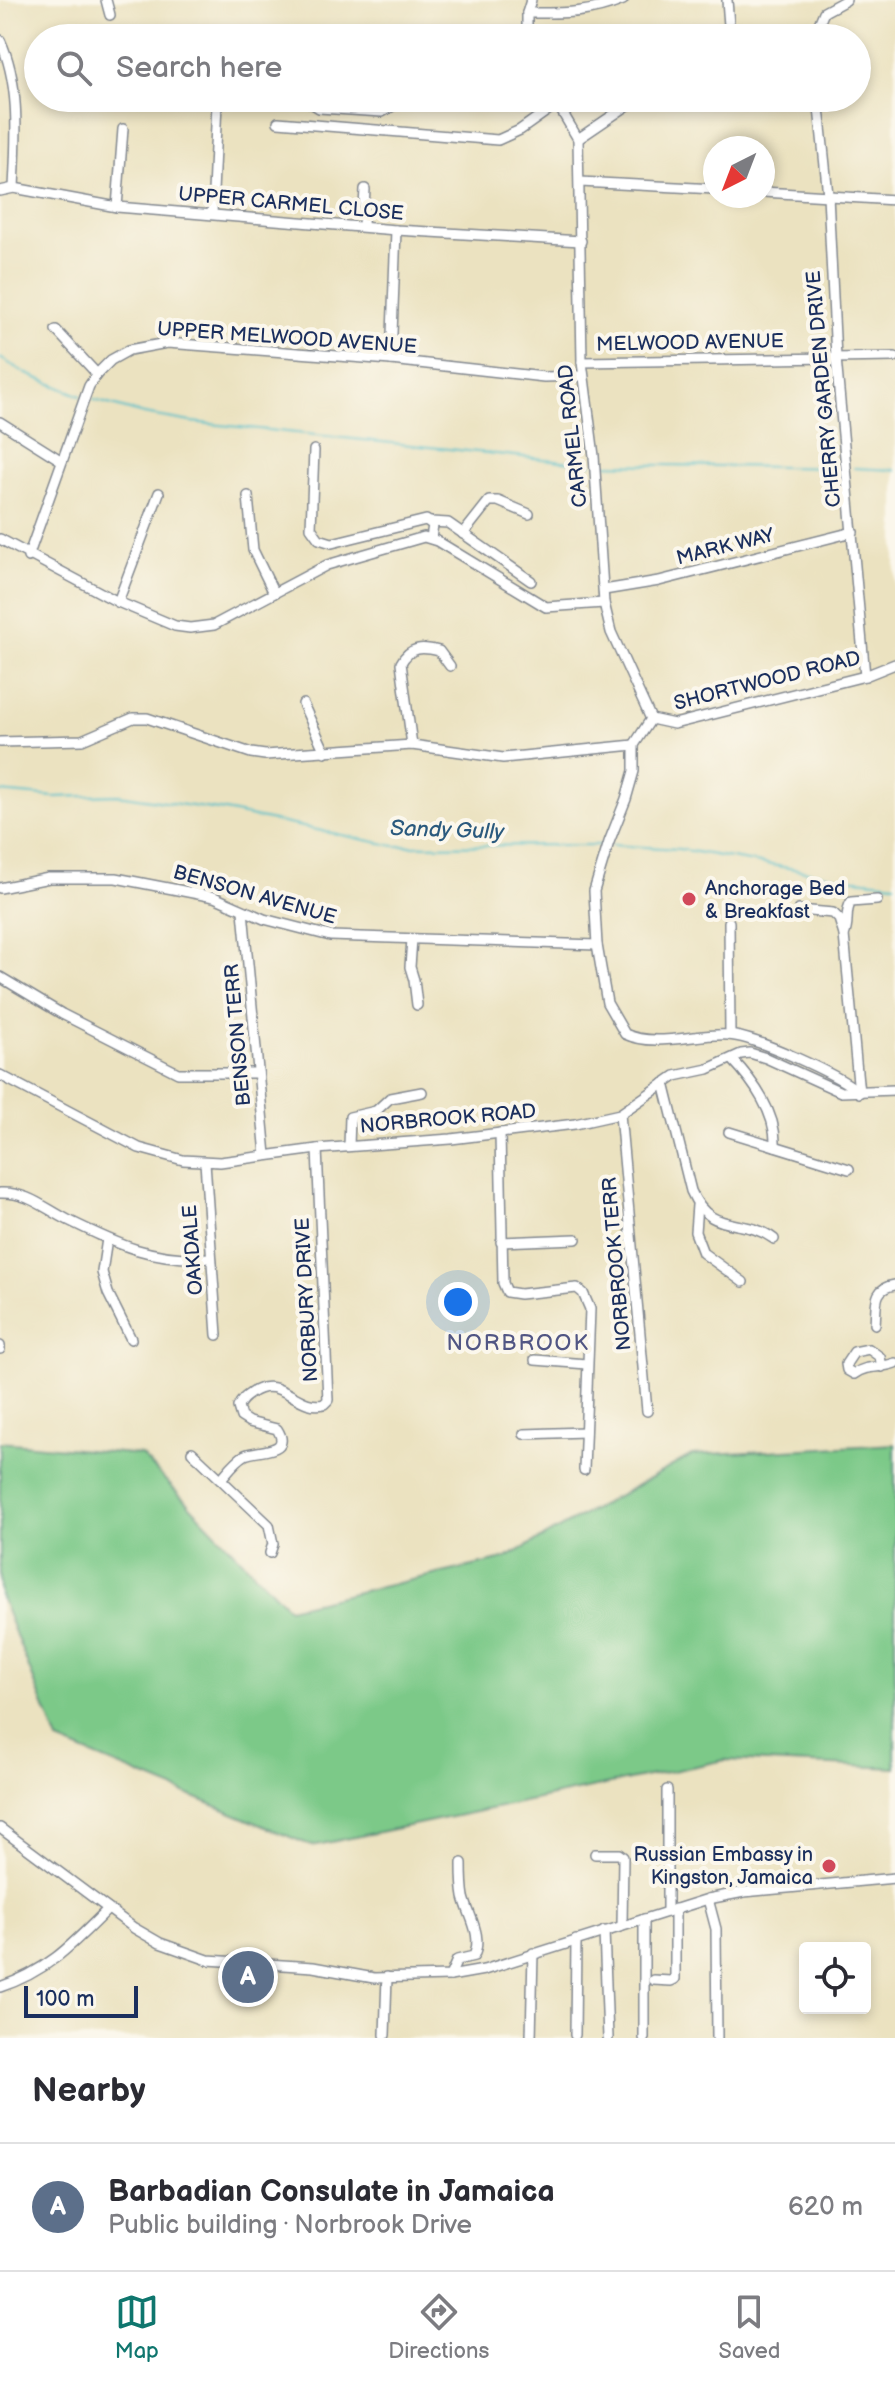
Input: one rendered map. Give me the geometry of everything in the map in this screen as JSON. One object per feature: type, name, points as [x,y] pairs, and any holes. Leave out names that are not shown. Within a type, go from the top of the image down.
[{"type":"street","points":[[106,0],[110,15]]},
{"type":"street","points":[[527,24],[531,0]]},
{"type":"street","points":[[527,13],[599,10],[623,0]]},
{"type":"street","points":[[727,0],[729,24]]},
{"type":"street","points":[[819,24],[824,12],[846,0]]},
{"type":"street","points":[[0,40],[12,87],[17,126],[14,188]]},
{"type":"street","points":[[212,214],[217,112]]},
{"type":"street","points":[[344,128],[346,112]]},
{"type":"street","points":[[278,122],[498,140],[520,130],[542,112]]},
{"type":"street","points":[[562,112],[578,139],[618,112]]},
{"type":"street","name":"CHERRY GARDEN DRIVE","points":[[819,112],[828,195],[836,358],[865,676]]},
{"type":"street","points":[[117,207],[123,129]]},
{"type":"street","name":"CARMEL ROAD","points":[[578,139],[582,362],[594,456],[604,603],[611,632],[651,719]]},
{"type":"street","points":[[580,182],[703,188]]},
{"type":"street","name":"UPPER CARMEL CLOSE","points":[[0,191],[14,188],[117,207],[396,230],[581,241]]},
{"type":"street","points":[[363,225],[365,189]]},
{"type":"street","points":[[775,193],[895,200]]},
{"type":"street","points":[[391,360],[396,230]]},
{"type":"street","points":[[56,330],[97,374]]},
{"type":"street","name":"UPPER MELWOOD AVENUE","points":[[28,557],[89,386],[111,360],[129,350],[167,343],[391,360],[544,377],[583,376]]},
{"type":"street","name":"MELWOOD AVENUE","points":[[582,362],[895,357]]},
{"type":"street","points":[[0,422],[62,461]]},
{"type":"street","points":[[314,450],[311,528],[319,539],[332,543],[426,520],[448,523],[531,581]]},
{"type":"street","points":[[118,602],[159,493]]},
{"type":"street","points":[[248,496],[253,550],[274,593]]},
{"type":"street","points":[[463,534],[489,501],[498,501],[529,514]]},
{"type":"street","points":[[431,522],[431,538]]},
{"type":"street","name":"MARK WAY","points":[[604,590],[659,581],[853,532]]},
{"type":"street","points":[[0,539],[28,557],[118,602],[175,626],[203,628],[214,625],[327,565],[417,539],[431,538],[546,607],[604,603]]},
{"type":"street","points":[[412,745],[401,663],[403,658],[414,649],[424,647],[439,651],[450,666]]},
{"type":"street","name":"SHORTWOOD ROAD","points":[[859,1093],[829,1072],[730,1035],[643,1039],[625,1034],[615,1022],[607,1003],[597,945],[595,882],[634,771],[634,745],[651,719],[674,724],[865,676],[895,664]]},
{"type":"street","points":[[303,704],[325,752]]},
{"type":"street","points":[[0,742],[82,740],[133,718],[147,718],[251,753],[276,756],[412,745],[503,758],[634,745]]},
{"type":"street","name":"BENSON AVENUE","points":[[0,888],[49,878],[116,878],[214,897],[243,911],[300,930],[330,936],[597,945]]},
{"type":"street","points":[[844,935],[846,912],[851,902],[877,900]]},
{"type":"street","points":[[799,910],[833,913],[839,919],[844,935],[859,1093]]},
{"type":"street","name":"BENSON TERR","points":[[243,911],[266,1155]]},
{"type":"street","points":[[729,922],[730,1035]]},
{"type":"street","points":[[412,939],[410,967],[417,1005]]},
{"type":"street","points":[[0,977],[62,1014],[178,1073],[258,1073]]},
{"type":"street","name":"NORBROOK ROAD","points":[[0,1075],[139,1148],[162,1156],[205,1162],[575,1124],[620,1114],[675,1076],[708,1069],[741,1054],[758,1055],[841,1092],[895,1090]]},
{"type":"street","points":[[732,1059],[754,1084],[774,1127],[775,1146]]},
{"type":"street","points":[[664,1083],[697,1205],[695,1232],[703,1253],[743,1282]]},
{"type":"street","points":[[349,1146],[350,1117],[376,1111],[390,1098],[422,1092]]},
{"type":"street","name":"NORBROOK TERR","points":[[620,1114],[647,1411]]},
{"type":"street","points":[[729,1132],[849,1169]]},
{"type":"street","points":[[500,1133],[501,1242],[503,1283],[507,1292],[520,1294],[577,1288],[583,1293],[590,1309],[584,1470]]},
{"type":"street","name":"NORBURY DRIVE","points":[[221,1479],[245,1456],[275,1449],[280,1443],[281,1435],[277,1429],[241,1417],[238,1407],[241,1400],[256,1390],[271,1386],[315,1405],[328,1400],[317,1149]]},
{"type":"street","name":"OAKDALE","points":[[205,1162],[217,1335]]},
{"type":"street","points":[[0,1193],[15,1192],[39,1202],[107,1239],[139,1252],[177,1259],[210,1258]]},
{"type":"street","points":[[697,1205],[704,1214],[716,1220],[763,1231],[774,1239]]},
{"type":"street","points":[[107,1239],[102,1272],[108,1293],[131,1339]]},
{"type":"street","points":[[501,1242],[576,1239]]},
{"type":"street","points":[[875,1324],[878,1294],[885,1286],[895,1285]]},
{"type":"street","points":[[535,1360],[587,1364]]},
{"type":"street","points":[[882,1367],[895,1363]]},
{"type":"street","points":[[524,1434],[585,1432]]},
{"type":"street","points":[[192,1452],[269,1525],[272,1534],[270,1553]]},
{"type":"street","points":[[653,1980],[675,1979],[667,1790]]},
{"type":"street","points":[[0,1828],[108,1909],[160,1943],[208,1960],[313,1967],[387,1977],[450,1976],[484,1970],[708,1899],[744,1892],[895,1878]]},
{"type":"street","points":[[595,1854],[619,1854],[623,1857],[622,1926]]},
{"type":"street","points":[[450,1976],[457,1960],[474,1956],[477,1949],[478,1936],[464,1895],[462,1863]]},
{"type":"street","points":[[708,1899],[716,1929],[717,2038]]},
{"type":"street","points":[[0,1987],[46,1967],[108,1909]]},
{"type":"street","points":[[644,1919],[644,2038]]},
{"type":"street","points":[[604,1931],[608,2038]]},
{"type":"street","points":[[575,2035],[576,1940]]},
{"type":"street","points":[[531,2038],[533,1953]]},
{"type":"street","points":[[385,2035],[387,1977]]},
{"type":"green space","points":[[0,1442],[141,1455],[288,1608],[504,1559],[692,1455],[895,1444],[895,1768],[725,1760],[312,1846],[58,1741],[0,1595]]},
{"type":"waterway","points":[[0,358],[27,374],[81,396]]},
{"type":"waterway","points":[[94,400],[144,414],[191,422],[592,464]]},
{"type":"waterway","points":[[598,464],[843,468]]},
{"type":"waterway","points":[[854,468],[895,470]]},
{"type":"waterway","name":"Sandy Gully","points":[[0,792],[54,797],[118,795],[225,811],[395,846],[606,845]]},
{"type":"waterway","name":"Sandy Gully","points":[[612,845],[679,849],[846,878],[895,883]]},
{"type":"place","name":"Anchorage Bed & Breakfast","points":[[689,899]]},
{"type":"place","name":"Russian Embassy in Kingston, Jamaica","points":[[829,1866]]},
{"type":"place","name":"Barbadian Consulate in Jamaica","points":[[248,1977]]},
{"type":"district","name":"NORBROOK","points":[[518,1342]]}]
